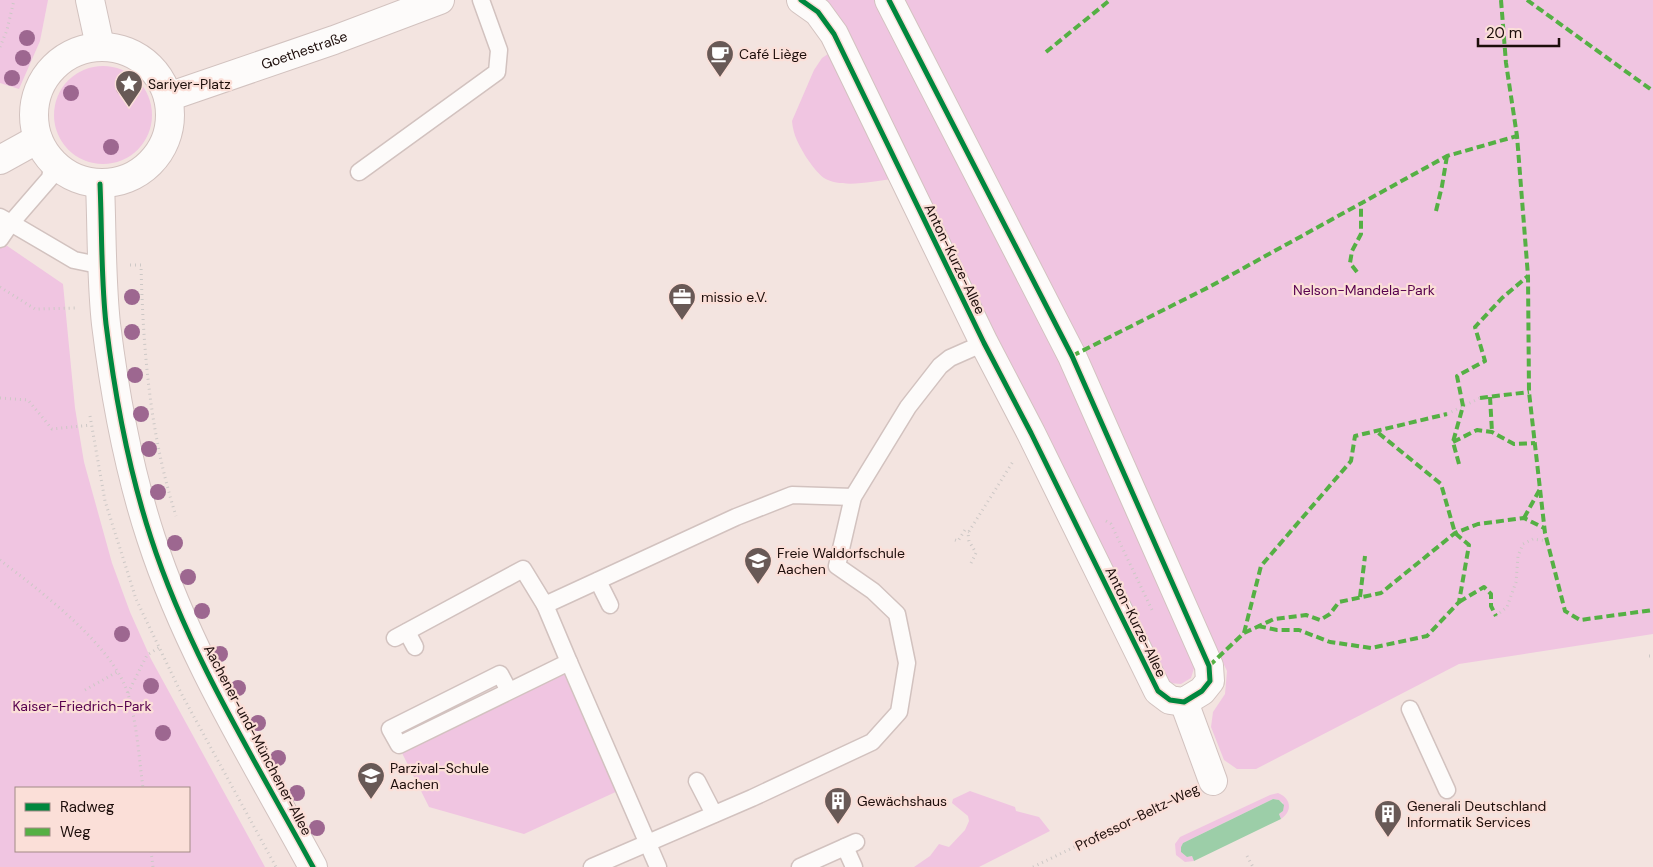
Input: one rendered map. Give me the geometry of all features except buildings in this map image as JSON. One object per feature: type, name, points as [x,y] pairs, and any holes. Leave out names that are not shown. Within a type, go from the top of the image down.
[{"type":"street","points":[[90,0],[100,46]]},
{"type":"street","name":"Goethestraße","points":[[168,97],[334,40],[440,0]]},
{"type":"street","name":"Anton-Kurze-Allee","points":[[801,0],[818,12],[834,34],[984,343],[1158,691],[1170,700],[1184,702]]},
{"type":"street","points":[[890,0],[1072,356],[1209,666],[1210,681],[1202,691],[1184,702],[1213,781]]},
{"type":"street","points":[[100,46],[120,49],[142,60],[157,75],[168,97],[170,112],[167,136],[160,150],[144,168],[124,179],[100,184],[82,180],[61,170],[53,162],[38,139],[33,116],[37,92],[42,81],[57,63],[78,51],[100,46]]},
{"type":"street","points":[[0,160],[38,139]]},
{"type":"street","name":"Aachener-und-Münchener-Allee","points":[[100,184],[106,323],[118,411],[127,452],[151,539],[169,588],[209,679],[313,867]]},
{"type":"lane","points":[[359,172],[498,72],[499,50],[482,0]]},
{"type":"lane","points":[[0,239],[5,220],[50,178],[53,162]]},
{"type":"lane","points":[[5,220],[74,260],[103,266]]},
{"type":"lane","points":[[592,867],[872,742],[899,712],[907,664],[897,614],[872,591],[837,566],[853,498],[908,407],[940,366],[950,358],[984,343]]},
{"type":"lane","points":[[545,605],[736,517],[792,495],[853,498]]},
{"type":"lane","points":[[416,647],[401,635],[523,569],[545,605],[658,867]]},
{"type":"lane","points":[[598,581],[610,605]]},
{"type":"lane","points":[[509,691],[500,674],[390,729],[399,745],[569,662]]},
{"type":"lane","points":[[1410,709],[1448,790]]},
{"type":"lane","points":[[697,781],[714,814]]},
{"type":"lane","points":[[800,867],[851,844],[854,867]]},
{"type":"path","points":[[0,47],[7,30],[14,0]]},
{"type":"path","points":[[103,266],[141,265],[142,323],[151,410],[166,482],[176,516]]},
{"type":"path","points":[[0,287],[35,310],[80,308]]},
{"type":"path","points":[[0,398],[28,400],[52,429],[91,425]]},
{"type":"path","points":[[1447,414],[1480,398]]},
{"type":"path","points":[[971,563],[976,553],[969,541],[969,532],[1030,433]]},
{"type":"path","points":[[955,540],[958,541],[965,530],[969,532]]},
{"type":"path","points":[[1496,616],[1507,607],[1516,582],[1518,556],[1524,544],[1533,539],[1546,540]]},
{"type":"path","points":[[0,560],[72,619],[99,647],[117,672],[128,693],[143,787]]},
{"type":"path","points":[[128,693],[147,655],[160,647]]},
{"type":"path","points":[[85,690],[117,672]]},
{"type":"path","points":[[267,849],[276,867]]},
{"type":"path","points":[[151,852],[153,867]]},
{"type":"path","points":[[1247,856],[1253,867]]},
{"type":"green space","points":[[0,0],[48,0],[40,41],[19,89],[0,83]]},
{"type":"green space","points":[[809,0],[883,0],[1055,346],[1196,662],[1191,678],[1181,684],[1169,683]]},
{"type":"green space","name":"Nelson-Mandela-Park","points":[[904,0],[1653,0],[1653,634],[1459,664],[1256,769],[1237,769],[1224,760],[1211,727],[1213,712],[1225,694],[1227,671]]},
{"type":"green space","points":[[831,52],[893,179],[849,184],[832,181],[824,178],[817,171],[799,144],[792,121],[814,70],[822,58]]},
{"type":"green space","points":[[103,66],[122,70],[138,80],[148,96],[152,115],[148,134],[138,150],[122,160],[103,164],[84,160],[68,150],[58,134],[54,115],[58,96],[68,80],[84,70]]},
{"type":"green space","name":"Kaiser-Friedrich-Park","points":[[0,241],[63,284],[75,408],[84,462],[112,563],[130,612],[151,659],[265,867],[0,867]]},
{"type":"green space","points":[[568,666],[620,790],[524,834],[429,807],[400,749]]},
{"type":"green space","points":[[970,791],[1015,807],[1016,811],[1039,817],[1050,831],[979,867],[914,867],[930,856],[939,844],[949,847],[965,830],[969,821],[968,816],[952,803],[953,799]]},
{"type":"green space","points":[[1278,793],[1286,798],[1289,805],[1285,816],[1281,819],[1279,814],[1283,811],[1283,803],[1273,799],[1183,843],[1181,852],[1187,857],[1192,856],[1194,861],[1185,862],[1176,855],[1175,844],[1180,837]]},
{"type":"shaded area","points":[[1273,799],[1279,800],[1284,805],[1283,811],[1279,814],[1281,819],[1194,861],[1192,856],[1187,857],[1181,852],[1183,843]]},
{"type":"marked path","points":[[1046,52],[1110,0]]},
{"type":"marked path","points":[[1501,0],[1506,63],[1517,136],[1528,276],[1529,392],[1545,533],[1565,611],[1580,620],[1653,610]]},
{"type":"marked path","points":[[1527,0],[1653,91]]},
{"type":"marked path","points":[[1072,356],[1211,286],[1447,156],[1517,136]]},
{"type":"marked path","points":[[1436,211],[1447,156]]},
{"type":"marked path","points":[[1357,272],[1350,263],[1352,251],[1361,234],[1361,202]]},
{"type":"marked path","points":[[1459,464],[1453,442],[1463,406],[1457,376],[1485,361],[1475,327],[1502,298],[1528,276]]},
{"type":"marked path","points":[[1480,398],[1529,392]]},
{"type":"marked path","points":[[1490,397],[1492,432]]},
{"type":"marked path","points":[[1244,633],[1261,566],[1351,461],[1355,436],[1447,414]]},
{"type":"marked path","points":[[1453,442],[1477,430],[1492,432],[1514,444],[1535,443]]},
{"type":"marked path","points":[[1258,626],[1277,630],[1299,630],[1330,642],[1371,648],[1427,636],[1459,602],[1469,545],[1455,533],[1441,484],[1376,431]]},
{"type":"marked path","points":[[1524,518],[1540,489]]},
{"type":"marked path","points":[[1209,666],[1244,633],[1274,619],[1306,615],[1320,620],[1330,614],[1339,602],[1381,593],[1455,533],[1478,524],[1524,518],[1544,528]]},
{"type":"marked path","points":[[1360,597],[1365,556]]},
{"type":"marked path","points":[[1459,602],[1484,587],[1491,594],[1491,606],[1496,616]]},
{"type":"cycle path","points":[[801,0],[818,12],[834,34],[984,343],[1031,433],[1158,691],[1170,700],[1184,702],[1202,691],[1210,681],[1209,666],[1072,356],[889,0]]},
{"type":"cycle path","points":[[100,184],[106,324],[118,405],[129,459],[151,538],[166,581],[204,665],[246,747],[313,867]]},
{"type":"place","name":"Café Liège","points":[[720,78]]},
{"type":"place","name":"Sariyer-Platz","points":[[129,108]]},
{"type":"place","name":"missio e.V.","points":[[682,321]]},
{"type":"place","name":"Freie Waldorfschule Aachen","points":[[758,585]]},
{"type":"place","name":"Parzival-Schule Aachen","points":[[371,800]]},
{"type":"place","name":"Gewächshaus","points":[[838,825]]},
{"type":"place","name":"Generali Deutschland Informatik Services","points":[[1388,838]]}]
